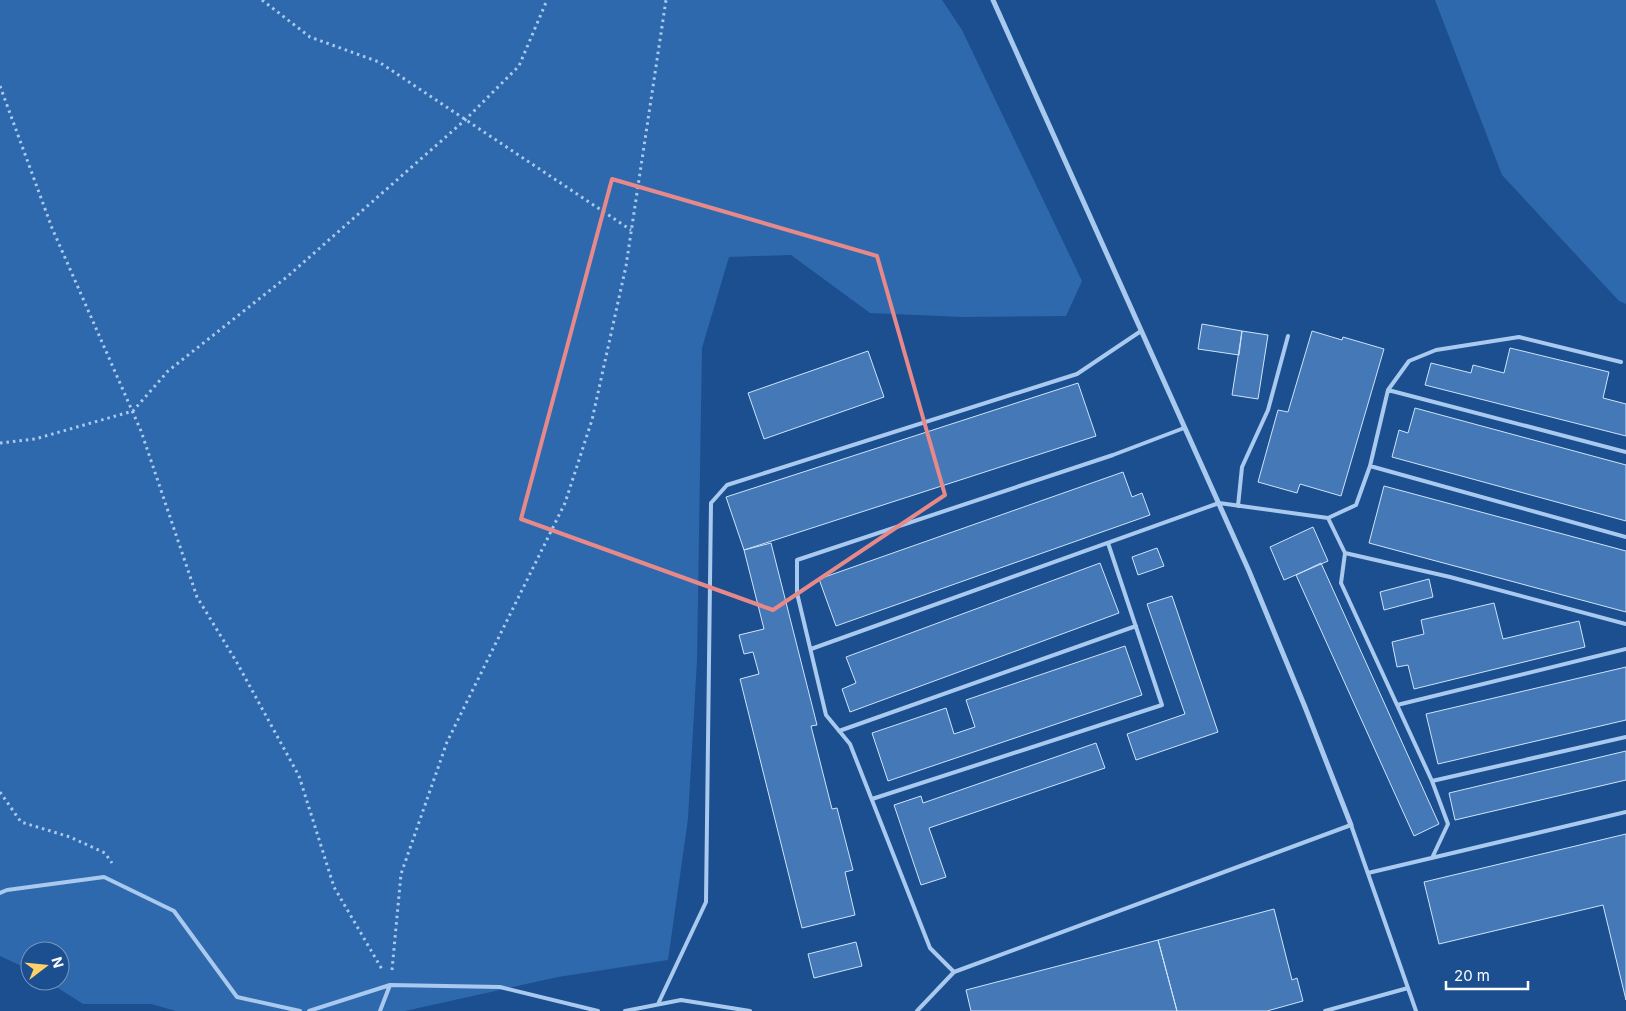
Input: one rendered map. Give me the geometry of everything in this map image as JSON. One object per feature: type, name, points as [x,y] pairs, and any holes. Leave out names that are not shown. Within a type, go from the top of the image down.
[{"type":"street","points":[[993,0],[1249,571],[1351,825]]},
{"type":"lane","points":[[658,1004],[706,902],[710,503],[727,485],[1077,374],[1142,331]]},
{"type":"lane","points":[[1238,506],[1242,467],[1268,410],[1288,336]]},
{"type":"lane","points":[[811,649],[1219,504],[1328,518],[1356,505],[1370,466],[1388,390],[1409,361],[1436,350],[1519,337],[1621,362]]},
{"type":"lane","points":[[1388,390],[1626,452]]},
{"type":"lane","points":[[954,972],[930,948],[850,744],[826,715],[798,593],[797,560],[1113,455],[1184,428]]},
{"type":"lane","points":[[1370,466],[1626,537]]},
{"type":"lane","points":[[1328,518],[1345,553],[1341,582],[1432,781],[1448,824],[1432,858]]},
{"type":"lane","points":[[872,799],[1162,705],[1108,543]]},
{"type":"lane","points":[[1345,553],[1450,577],[1626,624]]},
{"type":"lane","points":[[840,731],[1136,626]]},
{"type":"lane","points":[[1397,705],[1626,649]]},
{"type":"lane","points":[[1432,781],[1626,737]]},
{"type":"lane","points":[[1368,873],[1626,812]]},
{"type":"lane","points":[[917,1011],[954,972],[1351,825],[1416,1011]]},
{"type":"lane","points":[[0,893],[7,890],[104,877],[174,911],[237,997],[300,1011]]},
{"type":"lane","points":[[380,1011],[390,985]]},
{"type":"lane","points":[[309,1011],[390,985],[500,987],[598,1011]]},
{"type":"lane","points":[[1325,1011],[1408,988]]},
{"type":"lane","points":[[626,1011],[681,1000],[750,1011]]},
{"type":"path","points":[[262,0],[310,37],[379,62],[632,230]]},
{"type":"path","points":[[0,443],[34,439],[133,410],[168,371],[288,276],[465,120],[519,66],[547,0]]},
{"type":"path","points":[[390,985],[401,874],[447,742],[565,503],[592,420],[626,266],[666,0]]},
{"type":"path","points":[[0,86],[52,228],[133,410],[197,597],[236,661],[298,776],[334,887],[390,985]]},
{"type":"path","points":[[0,792],[21,822],[70,837],[106,853],[130,889]]},
{"type":"highlighted area","points":[[612,179],[877,256],[945,495],[773,610],[521,519]]},
{"type":"shaded area","points":[[0,0],[942,0],[962,30],[1082,281],[1066,316],[963,317],[870,313],[791,255],[729,257],[702,348],[697,660],[688,819],[668,960],[558,977],[405,1011],[176,1011],[151,1004],[83,1004],[63,991],[70,991],[70,941],[20,941],[20,965],[0,956]]},
{"type":"shaded area","points":[[1435,0],[1626,0],[1626,304],[1619,301],[1502,175]]},
{"type":"building","points":[[1202,324],[1242,331],[1239,355],[1198,349]]},
{"type":"building","points":[[1242,331],[1268,335],[1258,399],[1232,395]]},
{"type":"building","points":[[1312,331],[1342,340],[1343,337],[1384,349],[1341,496],[1300,484],[1297,493],[1258,482],[1278,410],[1288,412]]},
{"type":"building","points":[[1510,348],[1609,372],[1603,398],[1626,404],[1626,436],[1425,385],[1431,363],[1471,373],[1473,365],[1504,373]]},
{"type":"building","points":[[868,351],[884,397],[764,439],[748,393]]},
{"type":"building","points":[[1078,383],[1096,436],[744,550],[726,497]]},
{"type":"building","points":[[1415,408],[1626,465],[1626,521],[1392,457],[1399,430],[1408,433]]},
{"type":"building","points":[[1123,472],[1132,497],[1142,493],[1150,515],[836,626],[819,579]]},
{"type":"building","points":[[1384,486],[1626,551],[1626,612],[1369,543]]},
{"type":"building","points":[[1313,527],[1328,561],[1284,580],[1270,547]]},
{"type":"building","points":[[771,543],[817,725],[811,726],[832,809],[837,808],[853,870],[845,872],[855,915],[802,928],[740,679],[759,674],[753,652],[744,654],[739,635],[764,629],[744,550]]},
{"type":"building","points":[[1157,548],[1164,566],[1138,575],[1132,557]]},
{"type":"building","points":[[1100,563],[1119,613],[850,712],[842,689],[856,683],[846,657]]},
{"type":"building","points":[[1321,563],[1439,824],[1414,836],[1296,575]]},
{"type":"building","points":[[1429,579],[1433,597],[1384,610],[1380,592]]},
{"type":"building","points":[[1172,596],[1218,732],[1136,760],[1127,734],[1185,714],[1147,604]]},
{"type":"building","points":[[1494,603],[1503,639],[1579,621],[1585,647],[1414,689],[1408,665],[1397,667],[1392,642],[1424,634],[1421,620]]},
{"type":"building","points":[[1125,646],[1142,695],[888,781],[872,733],[946,708],[954,734],[975,727],[966,700]]},
{"type":"building","points":[[1626,667],[1626,720],[1438,764],[1426,714]]},
{"type":"building","points":[[1096,743],[1105,768],[929,828],[946,877],[921,885],[894,805],[921,796],[923,803]]},
{"type":"building","points":[[1626,751],[1626,780],[1455,820],[1449,793]]},
{"type":"building","points":[[1626,834],[1626,1000],[1603,905],[1439,944],[1424,882]]},
{"type":"building","points":[[1274,909],[1292,980],[1297,978],[1303,1001],[1267,1011],[1177,1011],[1158,940]]},
{"type":"building","points":[[1158,940],[1177,1011],[971,1011],[966,990]]},
{"type":"building","points":[[856,942],[862,966],[814,978],[808,954]]}]
